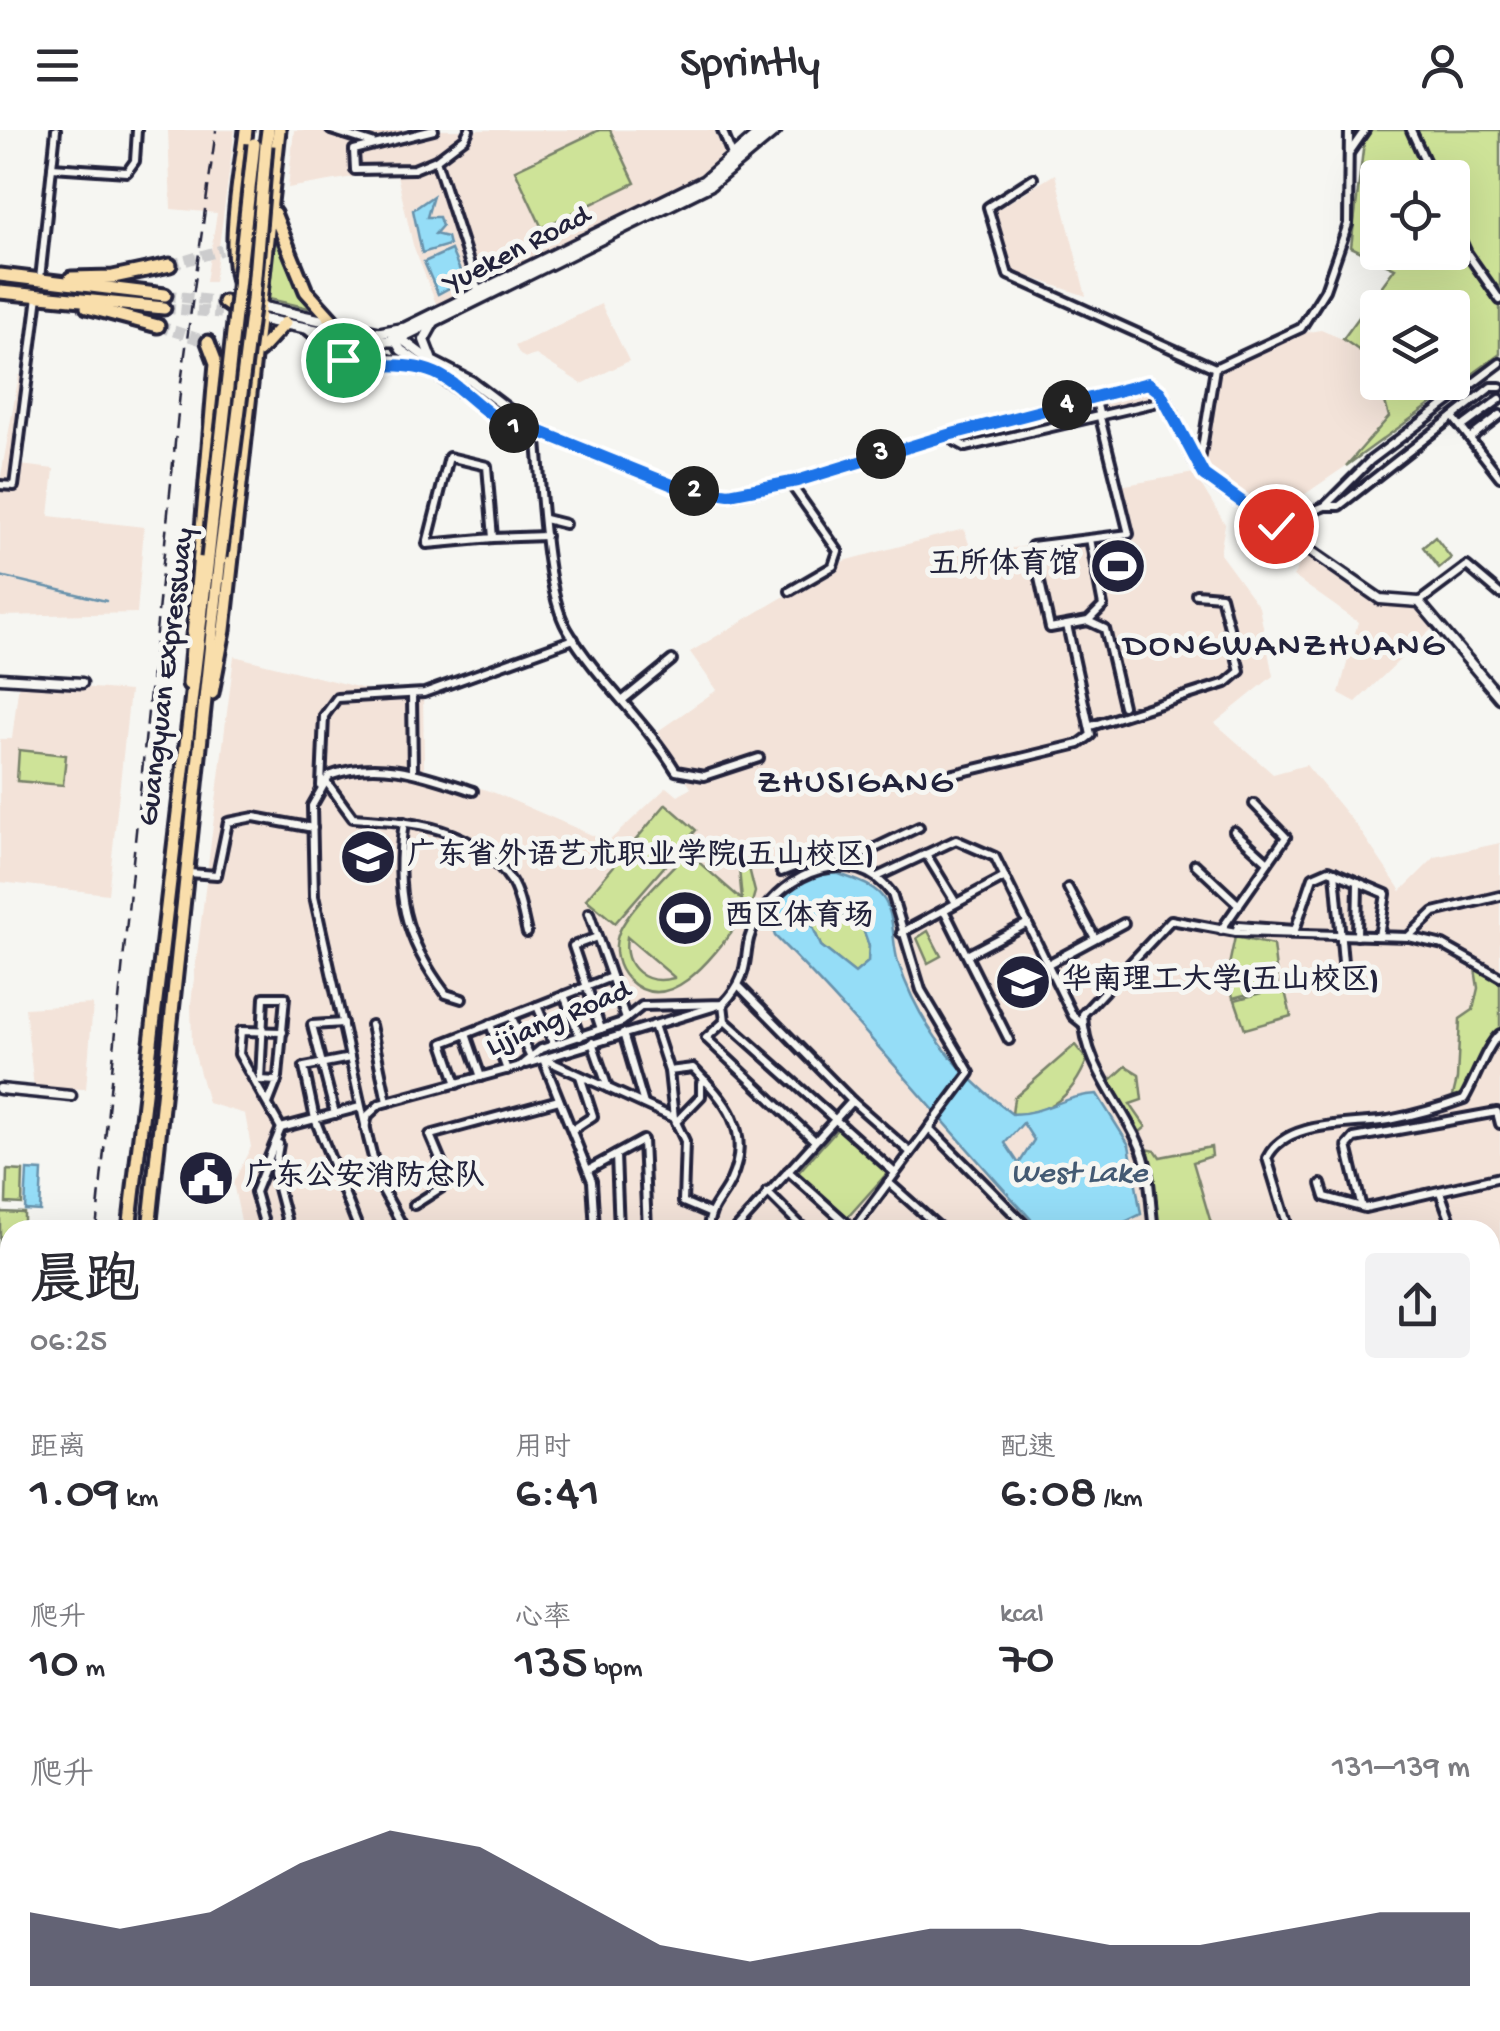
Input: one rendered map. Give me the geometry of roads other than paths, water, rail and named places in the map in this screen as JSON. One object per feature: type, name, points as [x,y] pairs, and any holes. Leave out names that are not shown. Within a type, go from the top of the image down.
[{"type":"highway","points":[[246,130],[236,224],[236,273],[254,364]]},
{"type":"highway","name":"Guangyuan Expressway","points":[[129,1220],[190,718],[214,557],[260,145],[256,130]]},
{"type":"highway","name":"Guangyuan Expressway","points":[[260,145],[268,130]]},
{"type":"highway","points":[[204,721],[220,660],[279,130]]},
{"type":"highway","points":[[272,206],[306,291],[334,322]]},
{"type":"highway","points":[[236,224],[249,238],[270,230]]},
{"type":"highway","points":[[222,250],[236,224]]},
{"type":"highway","points":[[40,280],[113,277],[170,264]]},
{"type":"highway","points":[[0,275],[165,301],[0,292]]},
{"type":"highway","points":[[241,310],[265,276]]},
{"type":"highway","points":[[38,296],[158,326]]},
{"type":"highway","points":[[222,308],[261,313]]},
{"type":"highway","points":[[254,364],[264,340],[285,323]]},
{"type":"highway","points":[[190,718],[191,625],[216,363],[208,342]]},
{"type":"highway","points":[[211,398],[224,384],[235,381],[245,388],[249,404]]},
{"type":"highway","points":[[206,447],[228,434],[238,439],[243,452]]},
{"type":"highway","name":"Guangyuan Expressway","points":[[151,1220],[190,873],[214,557]]},
{"type":"main road","name":"Yueken Road","points":[[396,337],[478,290],[704,181],[763,130]]},
{"type":"main road","name":"Yueken Road","points":[[396,337],[434,322],[710,185],[776,130]]},
{"type":"main road","points":[[261,313],[334,322],[396,337]]},
{"type":"main road","points":[[261,313],[285,323],[373,341],[396,337]]},
{"type":"street","points":[[40,280],[56,130]]},
{"type":"street","points":[[52,167],[127,172],[135,161],[137,130]]},
{"type":"street","points":[[331,130],[374,144]]},
{"type":"street","points":[[434,130],[354,150],[355,170],[414,169],[436,160],[466,138],[469,130]]},
{"type":"street","points":[[722,130],[733,158]]},
{"type":"street","points":[[1033,178],[988,207],[1008,275],[1215,368],[1301,328],[1326,290],[1348,224],[1349,130]]},
{"type":"street","points":[[1348,154],[1366,130]]},
{"type":"street","points":[[1412,130],[1425,160]]},
{"type":"street","points":[[436,160],[478,290]]},
{"type":"street","points":[[1470,256],[1500,300]]},
{"type":"street","points":[[0,485],[14,486],[38,296]]},
{"type":"street","points":[[433,362],[424,340],[434,322]]},
{"type":"street","points":[[302,326],[343,360],[358,366],[390,362]]},
{"type":"street","points":[[316,328],[390,362],[436,373]]},
{"type":"street","points":[[396,337],[470,381],[536,430],[546,536],[565,627],[654,734],[676,771],[704,776],[759,758]]},
{"type":"street","points":[[396,337],[436,373],[512,427],[536,430],[687,490],[729,494],[790,483],[1143,383],[1154,386],[1199,469],[1380,599],[1420,602],[1467,566],[1500,594]]},
{"type":"street","points":[[1325,506],[1370,460],[1500,363]]},
{"type":"street","points":[[1199,469],[1215,368]]},
{"type":"street","points":[[1276,526],[1325,506],[1340,506],[1491,386],[1500,387]]},
{"type":"street","points":[[1090,538],[1103,606],[1088,621],[1050,628],[1032,546],[1090,538],[1129,534],[1095,398]]},
{"type":"street","points":[[1462,428],[1500,399]]},
{"type":"street","points":[[954,440],[966,446],[1154,403]]},
{"type":"street","points":[[1470,438],[1500,415]]},
{"type":"street","points":[[1453,417],[1500,477]]},
{"type":"street","points":[[494,538],[486,466],[450,456],[427,544],[546,536]]},
{"type":"street","points":[[790,483],[838,552],[833,566],[790,591]]},
{"type":"street","points":[[544,519],[565,524]]},
{"type":"street","points":[[1091,726],[1226,682],[1240,671],[1222,596],[1196,594]]},
{"type":"street","points":[[1420,602],[1500,698]]},
{"type":"street","points":[[1088,621],[1104,630],[1124,706]]},
{"type":"street","points":[[933,778],[1079,744],[1091,736],[1066,625]]},
{"type":"street","points":[[321,790],[324,716],[337,698],[424,693],[574,639]]},
{"type":"street","points":[[624,700],[672,660]]},
{"type":"street","points":[[0,678],[82,683]]},
{"type":"street","points":[[412,694],[413,772]]},
{"type":"street","points":[[399,1220],[380,1186],[314,896],[312,806],[326,781],[348,768],[371,766],[413,772],[473,790]]},
{"type":"street","points":[[326,781],[353,818],[444,829],[478,846],[513,883],[527,933]]},
{"type":"street","points":[[1222,930],[1286,837],[1254,804]]},
{"type":"street","points":[[190,873],[217,875],[228,822],[254,817],[313,828]]},
{"type":"street","points":[[404,822],[397,872],[407,928],[446,994],[462,999]]},
{"type":"street","points":[[781,872],[823,856],[854,858],[919,826]]},
{"type":"street","points":[[1234,830],[1268,862]]},
{"type":"street","points":[[876,877],[956,840],[995,857],[1073,1016],[1084,1028]]},
{"type":"street","points":[[926,854],[956,904]]},
{"type":"street","points":[[1196,864],[1239,905]]},
{"type":"street","points":[[520,1066],[723,1004],[740,987],[751,931],[788,885],[820,868],[854,865],[876,877],[892,894],[921,990],[968,1075],[860,1220]]},
{"type":"street","points":[[1236,932],[1238,926],[1295,930],[1312,877],[1329,870],[1386,894],[1379,936]]},
{"type":"street","points":[[1335,872],[1337,936],[1344,985]]},
{"type":"street","points":[[901,934],[1005,877]]},
{"type":"street","points":[[1357,936],[1358,882]]},
{"type":"street","points":[[1068,888],[1096,938]]},
{"type":"street","points":[[1408,937],[1434,912],[1500,896]]},
{"type":"street","points":[[944,910],[1009,1040]]},
{"type":"street","points":[[590,913],[626,1019]]},
{"type":"street","points":[[1153,1220],[1142,1148],[1096,1066],[1084,1028],[1084,1014],[1171,920],[1236,932],[1408,937],[1443,945],[1500,977]]},
{"type":"street","points":[[966,955],[1028,923]]},
{"type":"street","points":[[1048,964],[1124,923]]},
{"type":"street","points":[[597,937],[573,946],[602,1030]]},
{"type":"street","points":[[457,1084],[443,1042],[611,977]]},
{"type":"street","points":[[740,987],[852,1101],[910,1152]]},
{"type":"street","points":[[564,995],[580,1037]]},
{"type":"street","points":[[268,1104],[277,1080],[286,997],[264,997],[260,1080],[277,1080]]},
{"type":"street","points":[[723,1004],[725,1021],[895,1173]]},
{"type":"street","name":"Lijiang Road","points":[[384,1103],[520,1066],[554,1045],[626,1019],[642,1006],[723,1004]]},
{"type":"street","points":[[537,1006],[554,1045]]},
{"type":"street","points":[[512,1016],[531,1058]]},
{"type":"street","points":[[725,1021],[706,1038],[815,1141]]},
{"type":"street","points":[[335,1114],[312,1025],[343,1023]]},
{"type":"street","points":[[490,1024],[507,1070]]},
{"type":"street","points":[[365,1128],[368,1115],[384,1103],[371,1025]]},
{"type":"street","points":[[654,1025],[669,1071],[675,1120],[685,1140],[683,1202],[709,1213]]},
{"type":"street","points":[[283,1032],[241,1032],[239,1054],[282,1128],[274,1173],[286,1220]]},
{"type":"street","points":[[623,1033],[644,1104]]},
{"type":"street","points":[[466,1034],[481,1077]]},
{"type":"street","points":[[1286,1220],[1267,1158],[1273,1146],[1295,1135],[1339,1124],[1392,1119],[1464,1099],[1482,1071],[1491,1042],[1500,1034]]},
{"type":"street","points":[[592,1042],[608,1088]]},
{"type":"street","points":[[350,1058],[304,1067],[315,1120],[355,1220]]},
{"type":"street","points":[[542,1058],[675,1120]]},
{"type":"street","points":[[542,1058],[588,1170],[593,1220]]},
{"type":"street","points":[[669,1071],[693,1068],[730,1104],[738,1139],[732,1178],[709,1213],[709,1220]]},
{"type":"street","points":[[572,1130],[593,1116],[580,1075]]},
{"type":"street","points":[[675,1120],[701,1096],[701,1084],[706,1081]]},
{"type":"street","points":[[0,1089],[70,1096]]},
{"type":"street","points":[[414,1205],[450,1182],[430,1135],[559,1100]]},
{"type":"street","points":[[744,1220],[852,1101]]},
{"type":"street","points":[[282,1128],[360,1107]]},
{"type":"street","points":[[1361,1204],[1347,1146],[1354,1138],[1497,1112],[1500,1124]]},
{"type":"street","points":[[263,1220],[255,1192],[282,1128]]},
{"type":"street","points":[[929,1128],[1020,1220]]},
{"type":"street","points":[[588,1170],[643,1140],[647,1220]]},
{"type":"street","points":[[616,1155],[619,1220]]},
{"type":"street","points":[[788,1171],[842,1220]]},
{"type":"street","points":[[1321,1184],[1325,1197],[1365,1208],[1500,1176]]},
{"type":"street","points":[[888,1182],[931,1220]]},
{"type":"street","points":[[768,1192],[795,1220]]},
{"type":"street","points":[[1440,1192],[1450,1220]]},
{"type":"water","points":[[433,196],[427,217],[439,217],[442,226],[435,234],[447,237],[449,245],[422,253],[413,210]]},
{"type":"water","points":[[451,250],[464,280],[438,294],[424,262]]},
{"type":"water","name":"West Lake","points":[[839,874],[881,895],[890,915],[898,962],[918,1008],[958,1065],[1012,1114],[1097,1094],[1129,1145],[1141,1214],[1129,1220],[1032,1220],[775,936],[769,919],[779,900],[796,885],[818,876]],"holes":[[[845,915],[861,923],[869,946],[868,962],[855,973],[821,946],[811,923],[815,917]],[[1023,1123],[1034,1140],[1019,1164],[1005,1143]]]},
{"type":"water","points":[[27,1170],[42,1171],[40,1211],[25,1210]]},
{"type":"waterway","points":[[0,576],[106,601]]},
{"type":"tunnel","points":[[170,265],[222,250]]},
{"type":"tunnel","points":[[165,295],[224,302]]},
{"type":"tunnel","points":[[164,308],[221,313]]},
{"type":"tunnel","points":[[158,326],[208,342]]},
{"type":"railway","points":[[97,1220],[181,383],[216,130]]},
{"type":"place","name":"五所体育馆","points":[[1118,566]]},
{"type":"place","name":"广东省外语艺术职业学院(五山校区)","points":[[368,857]]},
{"type":"place","name":"西区体育场","points":[[685,918]]},
{"type":"place","name":"华南理工大学(五山校区)","points":[[1023,982]]},
{"type":"place","name":"广东公安消防总队","points":[[206,1178]]},
{"type":"district","name":"DONGWANZHUANG","points":[[1285,647]]},
{"type":"district","name":"ZHUSIGANG","points":[[856,784]]}]
